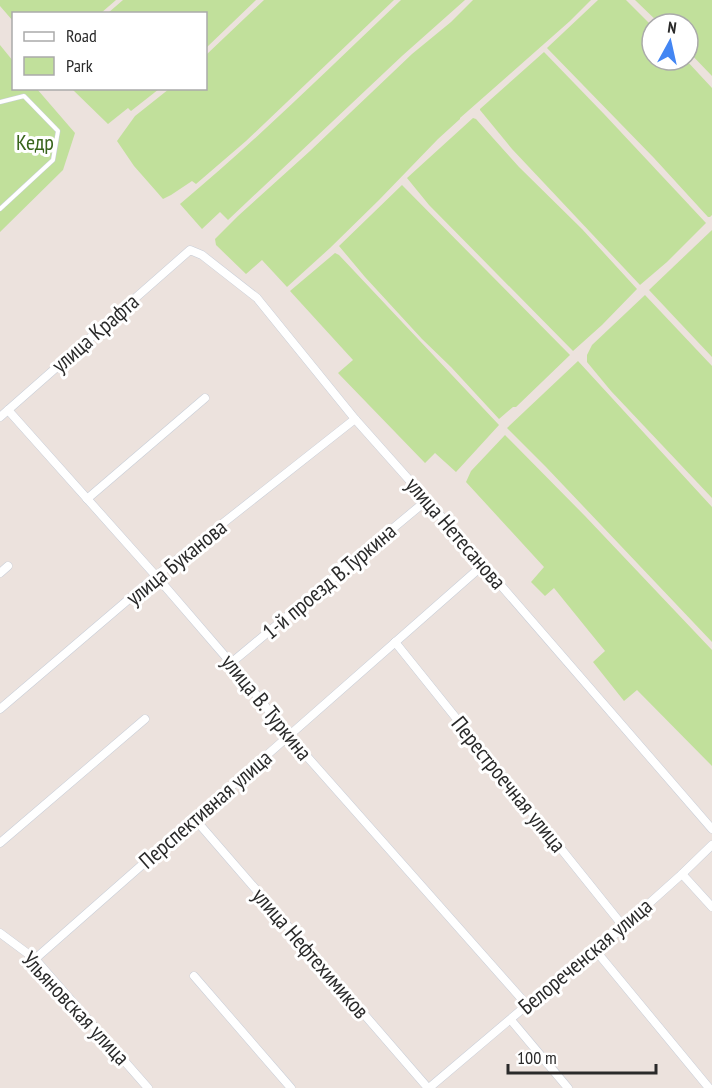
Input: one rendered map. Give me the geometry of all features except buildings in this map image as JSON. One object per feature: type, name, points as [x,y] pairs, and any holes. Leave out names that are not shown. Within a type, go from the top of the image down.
[{"type":"street","name":"улица Крафта","points":[[0,417],[190,250]]},
{"type":"street","name":"улица Нетесанова","points":[[190,250],[202,255],[257,298],[355,419],[712,829]]},
{"type":"street","points":[[87,499],[205,398]]},
{"type":"street","name":"улица В. Туркина","points":[[8,410],[231,663],[288,735],[527,1005]]},
{"type":"street","name":"улица Буканова","points":[[0,709],[156,576],[355,419]]},
{"type":"street","name":"1-й проезд В.Туркина","points":[[231,663],[427,500]]},
{"type":"street","name":"Перспективная улица","points":[[35,958],[483,565]]},
{"type":"street","points":[[0,573],[8,566]]},
{"type":"street","name":"Перестроечная улица","points":[[395,642],[623,926]]},
{"type":"street","points":[[0,843],[145,718]]},
{"type":"street","name":"улица Нефтехимиков","points":[[194,819],[429,1088]]},
{"type":"street","name":"Белореченская улица","points":[[429,1088],[527,1005],[596,951],[712,845]]},
{"type":"street","points":[[682,874],[712,908]]},
{"type":"street","name":"Ульяновская улица","points":[[0,933],[35,958],[148,1088]]},
{"type":"street","points":[[596,951],[709,1088]]},
{"type":"street","points":[[194,976],[291,1088]]},
{"type":"street","points":[[511,1020],[568,1088]]},
{"type":"lane","points":[[0,102],[24,96],[58,130],[53,160],[0,209]]},
{"type":"green space","points":[[0,0],[116,0],[102,12],[12,12],[12,20],[0,6]]},
{"type":"green space","points":[[123,0],[256,0],[207,47],[207,12],[109,12]]},
{"type":"green space","points":[[264,0],[394,0],[246,141],[196,184],[192,181],[163,199],[134,166],[117,141],[135,116],[168,90],[207,90],[207,54]]},
{"type":"green space","points":[[401,0],[465,0],[402,56],[228,220],[220,212],[202,229],[180,204],[265,130]]},
{"type":"green space","points":[[473,0],[591,0],[460,118],[330,248],[287,287],[262,260],[246,274],[216,245],[215,239],[412,54],[451,22]]},
{"type":"green space","points":[[598,0],[626,0],[640,14],[640,72],[697,72],[712,88],[712,215],[710,217],[708,217],[547,48]]},
{"type":"green space","points":[[635,0],[712,0],[712,76],[700,64],[700,12],[648,12]]},
{"type":"green space","name":"Кедр","points":[[0,45],[12,60],[12,90],[38,90],[75,133],[63,170],[0,232]]},
{"type":"green space","points":[[544,52],[706,223],[640,285],[512,149],[480,110]]},
{"type":"green space","points":[[73,90],[158,90],[131,111],[128,108],[108,124]]},
{"type":"green space","points":[[473,118],[582,229],[637,289],[573,351],[429,205],[407,178]]},
{"type":"green space","points":[[402,185],[570,355],[516,407],[499,419],[422,339],[339,246]]},
{"type":"green space","points":[[712,230],[712,357],[649,290]]},
{"type":"green space","points":[[335,253],[499,425],[456,472],[435,453],[425,463],[338,373],[353,360],[290,291]]},
{"type":"green space","points":[[645,295],[712,366],[712,498],[611,391],[587,362],[587,355],[592,345]]},
{"type":"green space","points":[[578,361],[712,507],[712,642],[507,428]]},
{"type":"green space","points":[[505,435],[712,650],[712,766],[637,690],[624,701],[593,662],[605,651],[554,588],[545,596],[531,582],[544,567],[466,482],[471,471]]}]
